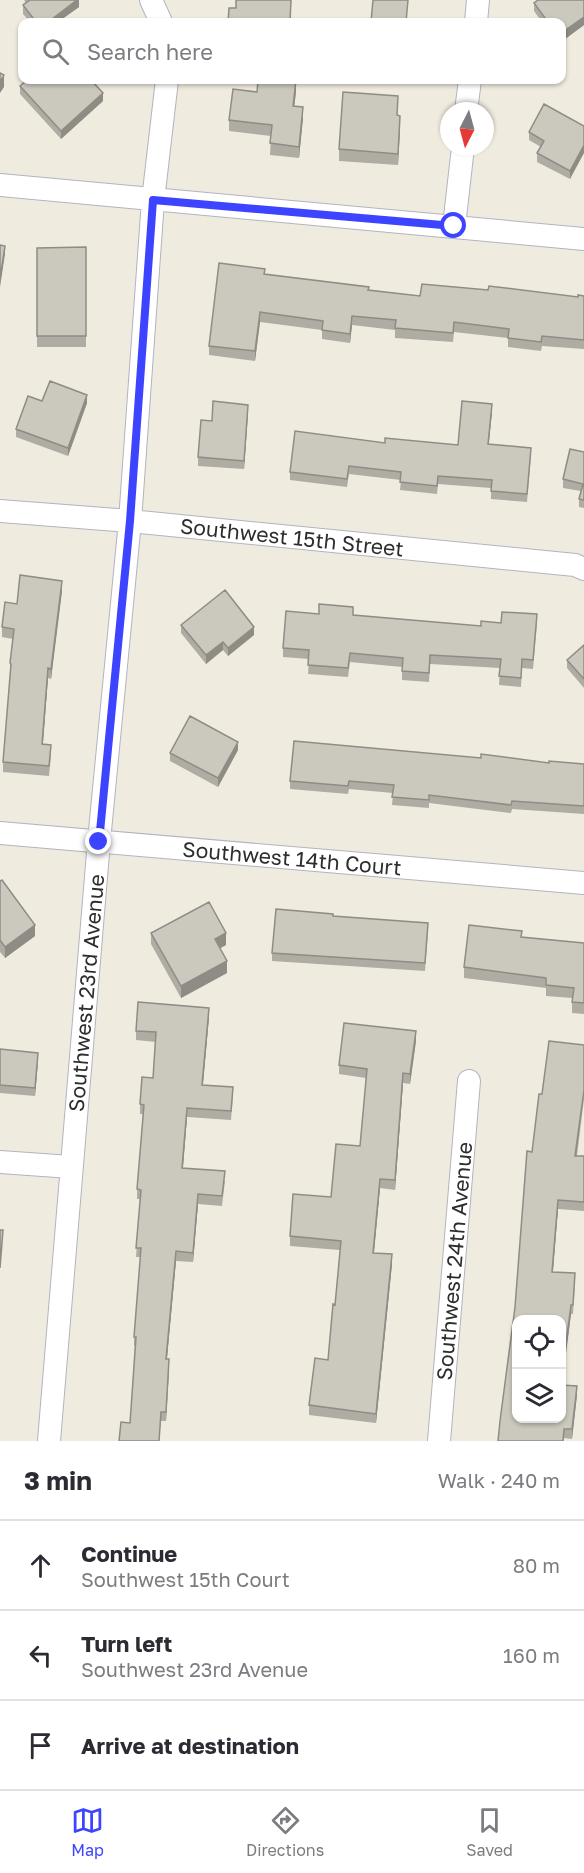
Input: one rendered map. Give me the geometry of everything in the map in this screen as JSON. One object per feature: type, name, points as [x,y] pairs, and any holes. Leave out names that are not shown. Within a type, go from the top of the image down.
[{"type":"street","points":[[151,0],[159,18]]},
{"type":"street","points":[[476,18],[478,0]]},
{"type":"street","name":"Southwest 23rd Avenue","points":[[49,1441],[99,842],[130,521],[153,200],[167,84]]},
{"type":"street","points":[[467,102],[469,84]]},
{"type":"street","points":[[454,226],[462,156]]},
{"type":"street","points":[[0,185],[584,239]]},
{"type":"street","name":"Southwest 15th Street","points":[[0,511],[130,521],[575,565],[584,569]]},
{"type":"street","name":"Southwest 14th Court","points":[[0,833],[584,883]]},
{"type":"street","name":"Southwest 24th Avenue","points":[[439,1441],[469,1081]]},
{"type":"street","points":[[0,1161],[71,1167]]},
{"type":"building","points":[[30,0],[77,0],[53,18],[33,18],[23,5]]},
{"type":"building","points":[[236,0],[291,0],[290,18],[228,18],[229,8],[236,8]]},
{"type":"building","points":[[373,0],[408,0],[406,18],[371,18]]},
{"type":"building","points":[[538,0],[584,0],[584,17],[566,30],[566,18],[545,18],[534,3]]},
{"type":"building","points":[[22,84],[95,84],[103,93],[61,131],[20,86]]},
{"type":"building","points":[[258,84],[296,84],[293,106],[303,107],[299,147],[270,143],[272,125],[229,120],[233,89],[257,92]]},
{"type":"building","points":[[343,92],[398,96],[397,115],[400,116],[398,154],[339,149]]},
{"type":"building","points":[[544,104],[584,126],[584,145],[570,171],[537,153],[544,141],[529,132]]},
{"type":"building","points":[[0,245],[5,246],[0,279]]},
{"type":"building","points":[[86,247],[86,336],[37,336],[37,248]]},
{"type":"building","points":[[219,263],[265,269],[264,274],[420,296],[422,284],[488,290],[489,286],[584,296],[584,340],[542,336],[541,342],[508,338],[509,329],[454,322],[453,333],[395,328],[396,320],[352,316],[350,334],[322,330],[323,321],[260,312],[255,351],[209,346]]},
{"type":"building","points":[[50,381],[87,395],[68,448],[16,429],[28,396],[42,401]]},
{"type":"building","points":[[213,401],[248,405],[244,461],[198,457],[201,420],[212,421]]},
{"type":"building","points":[[462,401],[492,404],[488,444],[531,448],[527,494],[491,491],[492,480],[438,476],[437,486],[400,482],[401,472],[349,466],[347,479],[290,472],[295,431],[385,443],[385,438],[458,445]]},
{"type":"building","points":[[570,449],[584,452],[584,500],[579,499],[583,484],[563,479]]},
{"type":"building","points":[[20,575],[62,581],[51,669],[48,668],[42,744],[51,745],[49,766],[3,762],[14,629],[2,627],[5,602],[17,604]]},
{"type":"building","points":[[225,590],[254,627],[228,648],[223,642],[206,655],[181,625]]},
{"type":"building","points":[[319,604],[353,607],[353,615],[481,626],[481,621],[501,623],[502,612],[537,614],[533,660],[522,659],[521,678],[499,676],[501,659],[430,655],[429,673],[402,671],[403,658],[350,653],[348,668],[308,665],[309,650],[283,648],[286,611],[319,614]]},
{"type":"building","points":[[584,645],[584,679],[567,660]]},
{"type":"building","points":[[190,716],[238,742],[218,778],[170,753]]},
{"type":"building","points":[[294,741],[481,758],[481,754],[549,763],[549,761],[584,764],[584,806],[512,801],[511,805],[429,795],[429,800],[392,797],[394,785],[349,781],[348,786],[290,781]]},
{"type":"building","points":[[2,880],[35,925],[5,947],[0,940],[0,881]]},
{"type":"building","points":[[209,902],[226,933],[215,939],[227,961],[181,986],[151,933]]},
{"type":"building","points":[[276,909],[428,923],[425,963],[272,953]]},
{"type":"building","points":[[469,925],[522,931],[521,937],[584,943],[584,1003],[572,1002],[574,988],[546,985],[546,978],[464,967]]},
{"type":"building","points":[[138,1002],[209,1008],[202,1085],[233,1087],[231,1111],[187,1108],[182,1168],[225,1171],[222,1196],[198,1194],[193,1253],[176,1251],[166,1359],[169,1359],[166,1412],[161,1412],[159,1441],[119,1441],[121,1422],[130,1423],[136,1337],[134,1337],[141,1248],[136,1248],[141,1190],[137,1189],[144,1105],[140,1104],[142,1077],[153,1078],[156,1032],[136,1031]]},
{"type":"building","points":[[344,1023],[416,1031],[410,1074],[403,1073],[395,1180],[380,1179],[373,1253],[392,1254],[376,1414],[309,1405],[315,1358],[328,1360],[341,1241],[290,1236],[293,1194],[331,1197],[336,1144],[360,1146],[367,1069],[339,1065]]},
{"type":"building","points":[[549,1041],[584,1045],[584,1090],[575,1156],[584,1156],[584,1202],[558,1200],[552,1272],[575,1273],[573,1305],[571,1305],[566,1344],[566,1315],[514,1315],[527,1151],[532,1152],[539,1094],[542,1094]]},
{"type":"building","points":[[0,1049],[38,1053],[35,1088],[0,1085]]},
{"type":"building","points":[[0,1230],[3,1230],[0,1268]]},
{"type":"building","points":[[512,1330],[512,1423],[566,1423],[566,1385],[577,1386],[572,1429],[564,1429],[563,1441],[498,1441]]},
{"type":"route","points":[[99,842],[130,521],[153,200],[454,226]]}]
